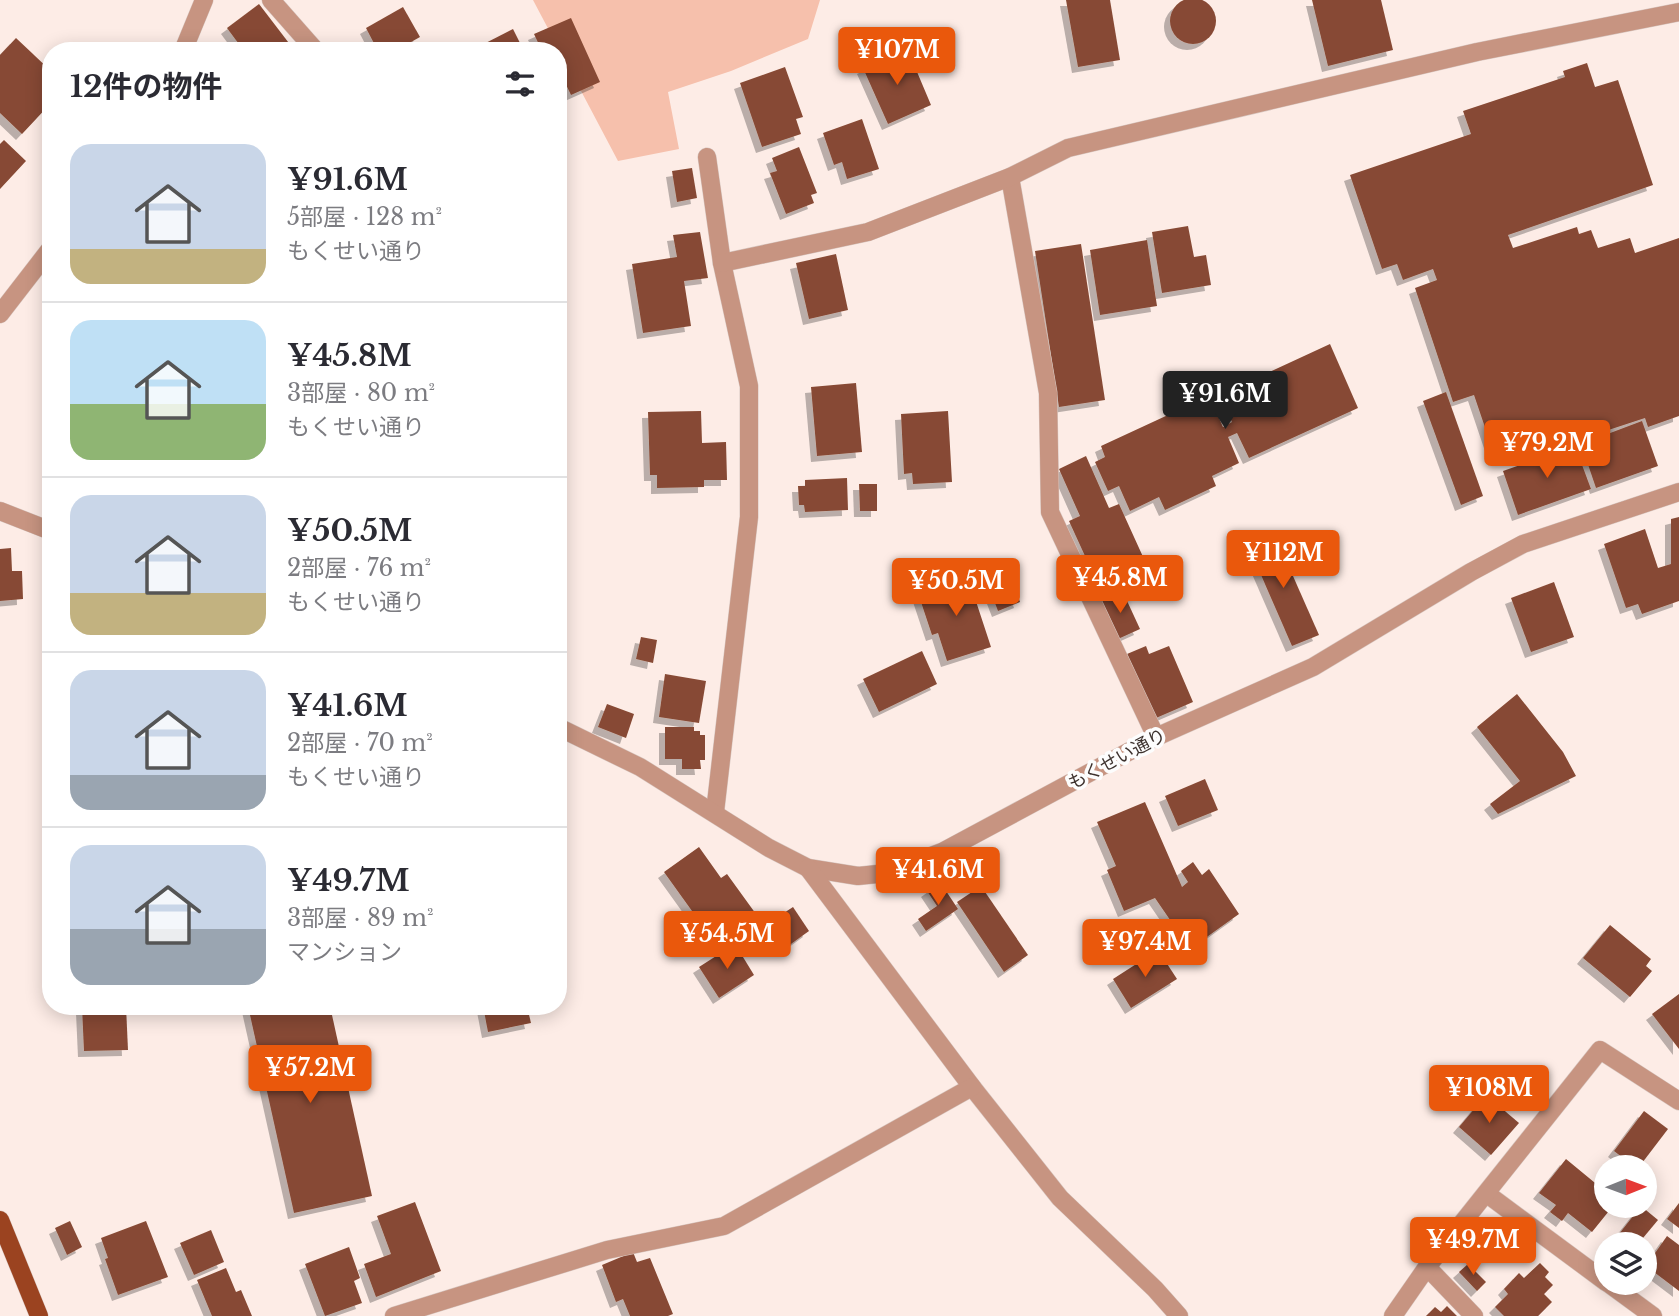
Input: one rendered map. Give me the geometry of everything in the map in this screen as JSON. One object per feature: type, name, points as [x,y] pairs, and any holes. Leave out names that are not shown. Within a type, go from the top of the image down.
[{"type":"main road","points":[[0,1220],[39,1316]]},
{"type":"street","points":[[187,42],[204,0]]},
{"type":"street","points":[[271,0],[308,42]]},
{"type":"street","points":[[722,263],[868,232],[1010,177],[1068,148],[1477,52],[1679,12]]},
{"type":"street","points":[[707,157],[722,263],[749,386],[749,504],[715,812]]},
{"type":"street","points":[[1010,177],[1048,393],[1050,512],[1156,737]]},
{"type":"street","points":[[0,314],[42,260]]},
{"type":"street","name":"もくせい通り","points":[[567,731],[640,766],[769,848],[808,868],[858,876],[887,873],[942,852],[1156,737],[1313,667],[1523,544],[1679,492]]},
{"type":"street","points":[[0,511],[42,527]]},
{"type":"street","points":[[808,868],[972,1087],[1060,1198],[1155,1289],[1179,1316]]},
{"type":"street","points":[[1393,1316],[1426,1268],[1600,1050],[1679,1101]]},
{"type":"street","points":[[394,1316],[607,1250],[724,1226],[972,1087]]},
{"type":"street","points":[[1487,1194],[1594,1272]]},
{"type":"street","points":[[1426,1268],[1474,1316]]},
{"type":"street","points":[[1625,1295],[1653,1316]]},
{"type":"shaded area","points":[[533,0],[820,0],[808,39],[731,71],[668,92],[679,149],[618,161],[567,64],[567,42],[555,42]]},
{"type":"building","points":[[1066,0],[1110,0],[1120,60],[1078,67]]},
{"type":"building","points":[[1184,0],[1202,0],[1214,12],[1214,30],[1202,42],[1184,42],[1172,30],[1172,12]]},
{"type":"building","points":[[1312,0],[1381,0],[1393,50],[1328,66]]},
{"type":"building","points":[[259,4],[288,42],[237,42],[227,28]]},
{"type":"building","points":[[403,7],[420,37],[411,42],[373,42],[366,28]]},
{"type":"building","points":[[571,18],[600,82],[571,95],[567,87],[567,42],[538,42],[534,34]]},
{"type":"building","points":[[513,29],[520,42],[488,42]]},
{"type":"building","points":[[16,38],[42,63],[42,113],[22,134],[0,113],[0,55]]},
{"type":"building","points":[[900,51],[906,63],[912,60],[931,105],[888,124],[863,68]]},
{"type":"building","points":[[1587,63],[1595,87],[1618,80],[1653,185],[1508,235],[1513,248],[1577,227],[1579,234],[1591,230],[1598,248],[1630,238],[1635,253],[1679,238],[1679,416],[1648,427],[1645,418],[1572,442],[1567,429],[1494,454],[1474,395],[1453,402],[1415,288],[1437,280],[1433,269],[1403,280],[1397,264],[1382,269],[1350,175],[1471,134],[1463,111],[1565,77],[1563,71]]},
{"type":"building","points":[[785,67],[803,117],[796,119],[801,134],[762,147],[740,83]]},
{"type":"building","points":[[862,119],[879,169],[847,179],[842,162],[834,165],[823,133]]},
{"type":"building","points":[[4,140],[26,161],[0,189],[0,144]]},
{"type":"building","points":[[799,147],[817,193],[811,195],[814,203],[786,214],[770,173],[777,171],[772,158]]},
{"type":"building","points":[[692,168],[697,198],[677,202],[672,171]]},
{"type":"building","points":[[1188,226],[1194,257],[1206,255],[1211,285],[1162,293],[1152,232]]},
{"type":"building","points":[[700,232],[708,278],[684,281],[691,326],[643,333],[632,264],[677,257],[673,235]]},
{"type":"building","points":[[1147,240],[1157,306],[1100,315],[1090,250]]},
{"type":"building","points":[[1081,244],[1105,400],[1059,407],[1035,251]]},
{"type":"building","points":[[836,254],[848,310],[809,319],[796,263]]},
{"type":"building","points":[[1330,344],[1358,408],[1249,458],[1237,433],[1228,437],[1239,463],[1212,476],[1216,486],[1165,510],[1159,497],[1130,511],[1119,486],[1108,491],[1095,462],[1105,457],[1101,446],[1209,396],[1223,427],[1232,422],[1220,395]]},
{"type":"building","points":[[856,383],[862,452],[817,456],[811,387]]},
{"type":"building","points":[[1446,392],[1483,496],[1461,505],[1423,401]]},
{"type":"building","points":[[701,411],[702,443],[726,442],[727,480],[704,480],[704,487],[657,488],[657,475],[650,475],[648,412]]},
{"type":"building","points":[[948,411],[952,482],[913,484],[912,473],[904,474],[901,414]]},
{"type":"building","points":[[1642,421],[1658,466],[1596,488],[1581,444]]},
{"type":"building","points":[[1575,446],[1591,489],[1518,515],[1503,471]]},
{"type":"building","points":[[1086,456],[1109,508],[1119,504],[1149,570],[1101,591],[1069,521],[1080,516],[1059,469]]},
{"type":"building","points":[[847,478],[848,510],[805,512],[804,505],[799,505],[798,486],[805,486],[805,480]]},
{"type":"building","points":[[859,484],[877,484],[877,511],[860,511]]},
{"type":"building","points":[[1679,517],[1679,601],[1642,614],[1638,604],[1626,608],[1604,544],[1645,529],[1658,568],[1671,564],[1671,519]]},
{"type":"building","points":[[1274,533],[1319,635],[1292,646],[1248,545]]},
{"type":"building","points":[[11,548],[12,571],[22,571],[23,599],[0,601],[0,549]]},
{"type":"building","points":[[1008,568],[1020,602],[998,611],[985,577]]},
{"type":"building","points":[[967,574],[991,647],[947,661],[938,633],[932,635],[919,596],[939,590],[937,584]]},
{"type":"building","points":[[1554,582],[1574,637],[1531,652],[1511,598]]},
{"type":"building","points":[[1122,590],[1140,629],[1118,639],[1101,600]]},
{"type":"building","points":[[641,637],[657,640],[653,663],[636,659]]},
{"type":"building","points":[[1146,646],[1149,654],[1169,646],[1193,702],[1156,718],[1127,654]]},
{"type":"building","points":[[922,651],[937,684],[879,712],[863,679]]},
{"type":"building","points":[[665,674],[706,681],[699,723],[659,717]]},
{"type":"building","points":[[1517,694],[1563,752],[1576,776],[1498,814],[1490,804],[1520,781],[1477,727]]},
{"type":"building","points":[[607,704],[634,714],[626,738],[598,727]]},
{"type":"building","points":[[665,727],[694,727],[694,731],[705,735],[705,760],[700,760],[701,769],[682,769],[682,759],[665,759]]},
{"type":"building","points":[[1205,779],[1218,810],[1178,826],[1165,796]]},
{"type":"building","points":[[1145,802],[1182,887],[1188,882],[1181,871],[1193,862],[1202,875],[1209,869],[1239,914],[1190,949],[1155,898],[1124,911],[1107,870],[1116,866],[1097,822]]},
{"type":"building","points":[[699,847],[721,878],[727,874],[761,921],[720,950],[664,872]]},
{"type":"building","points":[[940,882],[958,909],[926,931],[918,919],[937,906],[927,891]]},
{"type":"building","points":[[981,886],[1028,955],[1004,972],[957,902]]},
{"type":"building","points":[[793,907],[809,931],[784,949],[767,924]]},
{"type":"building","points":[[1610,925],[1651,959],[1646,966],[1652,971],[1630,997],[1583,958]]},
{"type":"building","points":[[735,944],[754,975],[719,998],[699,967]]},
{"type":"building","points":[[1158,950],[1177,979],[1131,1008],[1113,979]]},
{"type":"building","points":[[1679,994],[1679,1049],[1652,1014]]},
{"type":"building","points":[[82,1015],[126,1015],[128,1050],[84,1051]]},
{"type":"building","points":[[250,1015],[332,1015],[372,1196],[294,1213]]},
{"type":"building","points":[[485,1015],[529,1015],[531,1023],[488,1032]]},
{"type":"building","points":[[1486,1095],[1519,1123],[1491,1155],[1459,1127]]},
{"type":"building","points":[[1644,1111],[1668,1129],[1648,1155],[1619,1155],[1614,1151]]},
{"type":"building","points":[[1566,1159],[1594,1182],[1594,1218],[1603,1218],[1592,1232],[1568,1213],[1562,1221],[1550,1212],[1556,1205],[1539,1193]]},
{"type":"building","points":[[415,1202],[441,1271],[376,1297],[364,1264],[391,1254],[377,1216]]},
{"type":"building","points":[[1679,1203],[1679,1228],[1667,1219]]},
{"type":"building","points":[[1632,1218],[1658,1220],[1648,1232],[1621,1232]]},
{"type":"building","points":[[70,1221],[82,1247],[67,1255],[55,1228]]},
{"type":"building","points":[[146,1221],[168,1277],[118,1295],[105,1259],[108,1258],[101,1238]]},
{"type":"building","points":[[211,1230],[224,1262],[194,1275],[180,1243]]},
{"type":"building","points":[[1667,1236],[1679,1245],[1679,1291],[1657,1274],[1657,1250]]},
{"type":"building","points":[[349,1247],[360,1278],[354,1281],[362,1303],[325,1316],[305,1264]]},
{"type":"building","points":[[633,1252],[637,1262],[650,1258],[673,1314],[630,1316],[623,1299],[616,1302],[602,1265]]},
{"type":"building","points":[[1540,1263],[1549,1272],[1545,1277],[1553,1285],[1544,1294],[1552,1302],[1538,1316],[1504,1316],[1495,1307],[1508,1294],[1504,1289],[1519,1273],[1524,1278]]},
{"type":"building","points":[[1468,1264],[1486,1282],[1477,1291],[1459,1272]]},
{"type":"building","points":[[226,1268],[236,1292],[241,1290],[252,1316],[212,1316],[197,1280]]},
{"type":"building","points":[[1447,1306],[1457,1316],[1426,1316],[1435,1307],[1441,1312]]}]
